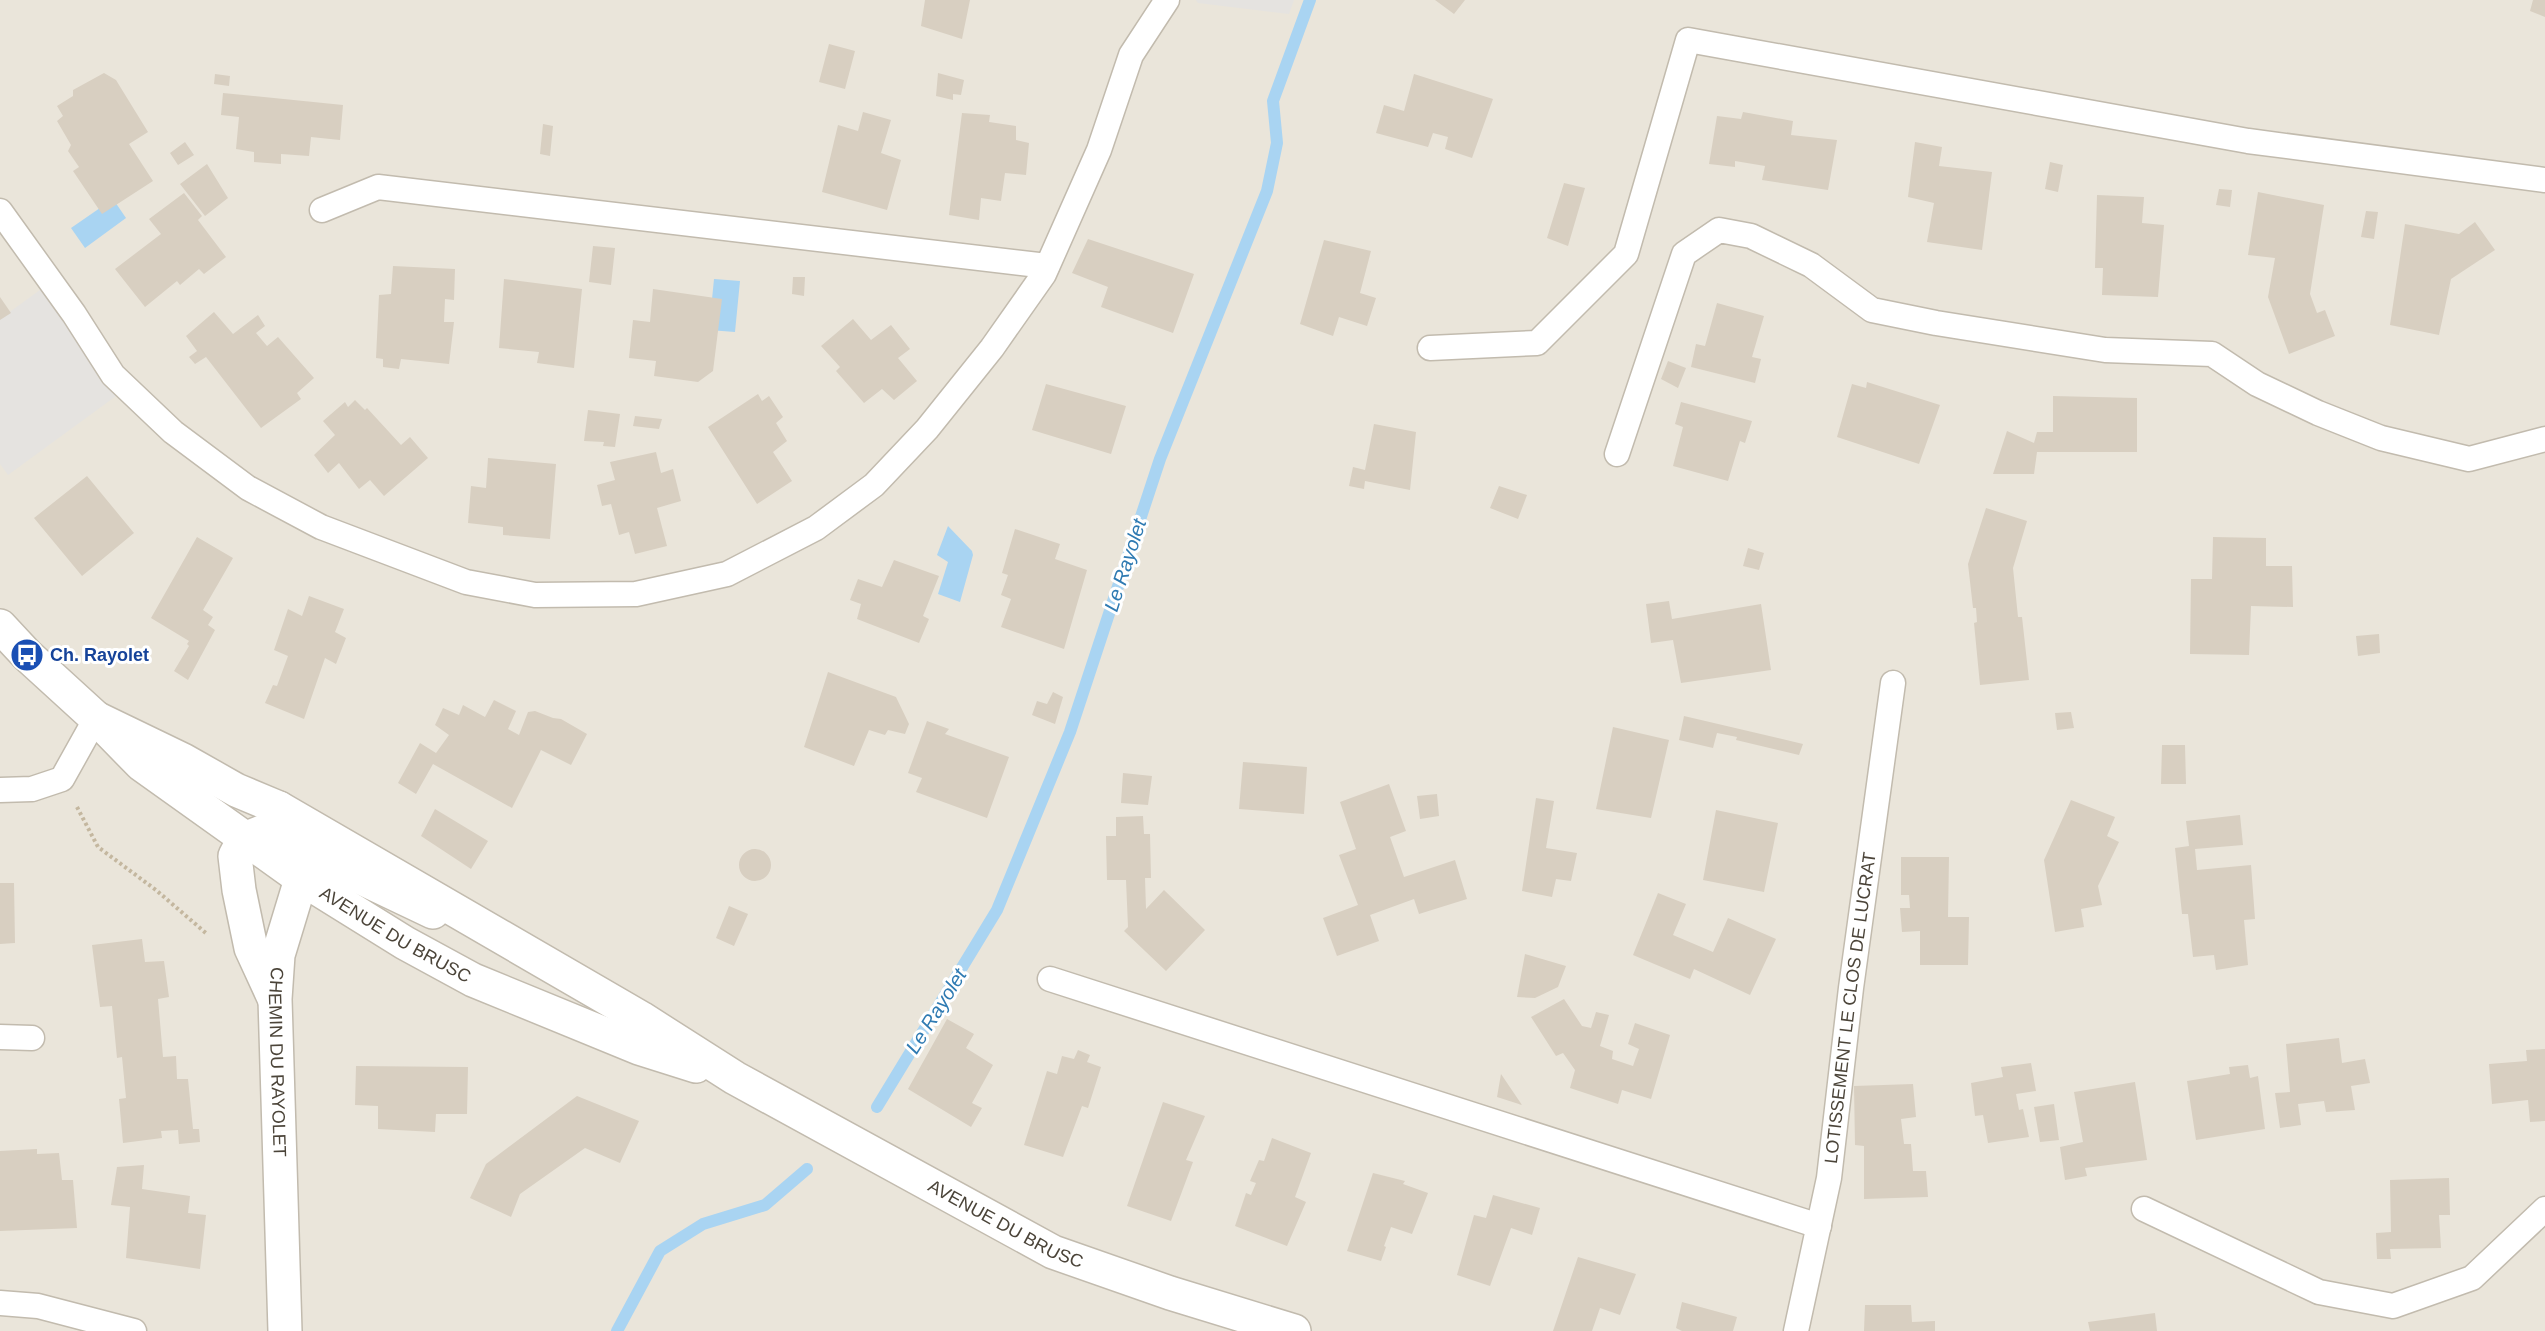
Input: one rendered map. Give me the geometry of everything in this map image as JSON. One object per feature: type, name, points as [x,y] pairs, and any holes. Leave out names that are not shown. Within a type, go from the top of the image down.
[{"type":"street","name":"AVENUE DU BRUSC","points":[[0,626],[27,656],[96,718],[141,764],[244,840],[306,866],[405,943],[473,980],[639,1048],[735,1078]]},
{"type":"street","name":"AVENUE DU BRUSC","points":[[96,718],[183,760],[236,790],[279,808],[641,1018],[735,1078],[1053,1252],[1170,1293],[1294,1331]]},
{"type":"street","points":[[279,808],[299,834],[306,866],[410,901],[514,946]]},
{"type":"street","points":[[244,840],[235,856],[239,890],[251,948],[275,999]]},
{"type":"street","name":"CHEMIN DU RAYOLET","points":[[285,1331],[275,999],[278,955],[306,866]]},
{"type":"lane","points":[[0,211],[74,314],[113,375],[173,432],[248,488],[321,527],[466,582],[536,595],[636,594],[727,574],[816,528],[874,485],[927,429],[992,348],[1047,266],[1099,150],[1131,55],[1167,0]]},
{"type":"lane","points":[[1430,348],[1537,343],[1626,254],[1688,40],[2248,141],[2545,180]]},
{"type":"lane","points":[[322,210],[378,187],[1047,266]]},
{"type":"lane","points":[[1617,453],[1684,254],[1719,230],[1751,236],[1811,265],[1872,310],[1936,323],[2105,350],[2212,354],[2257,384],[2318,413],[2381,438],[2469,459],[2545,439]]},
{"type":"lane","name":"LOTISSEMENT LE CLOS DE LUCRAT","points":[[1796,1331],[1829,1178],[1853,976],[1893,683]]},
{"type":"lane","points":[[0,790],[32,789],[62,779],[96,718]]},
{"type":"lane","points":[[1050,979],[1819,1226]]},
{"type":"lane","points":[[0,1037],[32,1038]]},
{"type":"lane","points":[[2144,1209],[2319,1292],[2393,1306],[2472,1278],[2545,1209]]},
{"type":"lane","points":[[0,1303],[38,1306],[121,1329]]},
{"type":"path","points":[[62,779],[98,847],[156,890],[224,948],[251,948]]},
{"type":"shaded area","points":[[0,0],[2545,0],[2545,1331],[0,1331]]},
{"type":"shaded area","points":[[1196,0],[1294,0],[1289,14],[1198,3]]},
{"type":"shaded area","points":[[51,282],[127,388],[8,475],[0,464],[0,319]]},
{"type":"water","points":[[113,199],[126,218],[85,248],[71,228]]},
{"type":"water","points":[[714,279],[740,281],[735,332],[709,330]]},
{"type":"water","points":[[948,526],[972,551],[973,555],[960,602],[938,594],[948,562],[937,555]]},
{"type":"building","points":[[925,0],[970,0],[962,39],[921,26]]},
{"type":"building","points":[[1435,0],[1465,0],[1454,14]]},
{"type":"building","points":[[2533,0],[2545,0],[2545,17],[2530,11]]},
{"type":"building","points":[[829,44],[855,51],[845,89],[819,82]]},
{"type":"building","points":[[104,73],[116,80],[148,132],[129,144],[153,181],[102,214],[73,171],[79,167],[68,151],[71,145],[57,121],[63,116],[57,106],[73,96],[73,90]]},
{"type":"building","points":[[938,73],[964,80],[961,95],[953,94],[953,100],[936,96]]},
{"type":"building","points":[[215,74],[230,76],[229,86],[214,84]]},
{"type":"building","points":[[1414,74],[1493,99],[1472,158],[1445,149],[1448,137],[1433,133],[1428,147],[1376,133],[1384,105],[1404,111]]},
{"type":"building","points":[[223,93],[343,105],[340,140],[311,137],[309,156],[281,154],[281,164],[254,162],[254,152],[236,149],[239,117],[221,115]]},
{"type":"building","points":[[863,112],[891,120],[881,153],[901,160],[887,210],[822,192],[838,125],[858,131]]},
{"type":"building","points":[[1743,112],[1793,121],[1791,135],[1837,140],[1828,190],[1762,180],[1765,166],[1735,161],[1735,167],[1709,164],[1717,116],[1741,119]]},
{"type":"building","points":[[962,113],[990,115],[989,122],[1016,126],[1016,140],[1029,143],[1026,175],[1005,173],[1001,201],[981,198],[979,220],[949,215]]},
{"type":"building","points":[[543,124],[553,126],[550,156],[540,154]]},
{"type":"building","points":[[185,142],[194,155],[178,165],[170,153]]},
{"type":"building","points":[[1915,142],[1942,147],[1939,166],[1992,172],[1982,250],[1927,242],[1934,203],[1908,197]]},
{"type":"building","points":[[2050,162],[2063,165],[2058,192],[2045,189]]},
{"type":"building","points":[[207,164],[228,198],[205,216],[180,184]]},
{"type":"building","points":[[1564,183],[1585,188],[1568,246],[1547,238]]},
{"type":"building","points":[[2219,189],[2232,190],[2230,207],[2216,205]]},
{"type":"building","points":[[2258,192],[2324,205],[2310,294],[2317,313],[2325,310],[2335,336],[2289,354],[2268,297],[2275,258],[2248,255]]},
{"type":"building","points":[[184,193],[202,216],[198,220],[226,257],[204,274],[199,269],[180,285],[177,281],[145,307],[115,269],[161,234],[149,219]]},
{"type":"building","points":[[2097,195],[2144,197],[2142,223],[2164,225],[2158,297],[2102,295],[2103,268],[2095,268]]},
{"type":"building","points":[[2366,211],[2378,212],[2374,239],[2361,237]]},
{"type":"building","points":[[2475,222],[2495,250],[2451,279],[2439,335],[2390,325],[2405,224],[2459,234]]},
{"type":"building","points":[[1088,239],[1194,274],[1173,333],[1101,307],[1108,287],[1072,273]]},
{"type":"building","points":[[1324,240],[1371,251],[1360,293],[1376,298],[1367,326],[1339,317],[1333,336],[1300,324]]},
{"type":"building","points":[[593,246],[615,248],[611,285],[589,282]]},
{"type":"building","points":[[393,266],[455,269],[454,300],[445,299],[444,322],[454,322],[449,364],[401,359],[399,369],[383,367],[383,359],[376,358],[379,295],[391,294]]},
{"type":"building","points":[[793,277],[805,277],[804,296],[792,294]]},
{"type":"building","points":[[504,279],[582,289],[574,368],[537,363],[539,352],[499,348]]},
{"type":"building","points":[[653,289],[722,299],[713,371],[698,382],[654,376],[656,361],[629,358],[633,320],[650,322]]},
{"type":"building","points":[[0,297],[11,313],[0,320]]},
{"type":"building","points":[[1717,303],[1764,316],[1752,357],[1761,359],[1755,383],[1691,367],[1696,344],[1705,346]]},
{"type":"building","points":[[214,312],[233,334],[258,315],[265,326],[256,333],[267,346],[278,337],[314,378],[297,393],[301,399],[261,428],[206,357],[195,364],[189,357],[197,351],[186,336]]},
{"type":"building","points":[[853,319],[871,340],[891,325],[910,349],[898,358],[917,381],[894,400],[882,389],[864,403],[836,371],[840,367],[821,346]]},
{"type":"building","points":[[1668,361],[1686,368],[1678,388],[1661,379]]},
{"type":"building","points":[[1867,382],[1940,405],[1919,464],[1837,437],[1852,384],[1866,388]]},
{"type":"building","points":[[1046,384],[1126,406],[1111,454],[1032,430]]},
{"type":"building","points":[[758,394],[762,401],[769,396],[783,417],[776,423],[787,441],[773,452],[792,481],[757,504],[708,427]]},
{"type":"building","points":[[2053,396],[2137,398],[2137,452],[2037,452],[2034,474],[1993,474],[2007,431],[2034,443],[2037,432],[2053,432]]},
{"type":"building","points":[[355,400],[365,410],[367,408],[401,445],[410,437],[428,458],[384,496],[370,480],[359,489],[339,463],[328,473],[314,455],[335,435],[323,421],[345,402],[348,407]]},
{"type":"building","points":[[1681,402],[1752,421],[1745,443],[1740,441],[1728,481],[1673,466],[1683,427],[1675,424]]},
{"type":"building","points":[[588,410],[620,414],[615,447],[603,446],[604,442],[584,441]]},
{"type":"building","points":[[635,416],[662,419],[659,429],[633,426]]},
{"type":"building","points":[[1374,424],[1416,432],[1410,490],[1365,481],[1364,489],[1349,486],[1353,467],[1365,470]]},
{"type":"building","points":[[656,452],[661,473],[673,469],[681,501],[657,508],[667,546],[635,554],[629,532],[619,535],[611,504],[602,506],[597,485],[615,480],[610,462]]},
{"type":"building","points":[[488,458],[556,464],[550,539],[503,535],[503,527],[468,523],[471,486],[486,488]]},
{"type":"building","points":[[87,476],[134,533],[82,576],[34,518]]},
{"type":"building","points":[[1499,486],[1527,495],[1518,519],[1490,508]]},
{"type":"building","points":[[1986,508],[2027,521],[2013,568],[2018,617],[2022,617],[2029,680],[1980,685],[1974,623],[1977,622],[1976,608],[1973,608],[1968,564]]},
{"type":"building","points":[[1015,529],[1060,544],[1055,559],[1087,570],[1064,649],[1001,627],[1011,599],[1001,595],[1008,575],[1002,573]]},
{"type":"building","points":[[197,537],[233,558],[203,610],[213,617],[208,625],[215,630],[188,680],[174,671],[189,646],[187,644],[189,641],[151,618]]},
{"type":"building","points":[[2213,537],[2266,538],[2266,566],[2292,566],[2293,607],[2251,606],[2249,655],[2190,654],[2191,579],[2212,579]]},
{"type":"building","points":[[1748,548],[1764,553],[1759,570],[1743,566]]},
{"type":"building","points":[[894,560],[939,576],[923,616],[929,619],[919,643],[857,619],[861,604],[850,600],[858,579],[882,587]]},
{"type":"building","points":[[309,596],[344,609],[335,632],[346,638],[336,664],[325,658],[304,719],[265,703],[273,685],[277,686],[288,656],[274,650],[288,609],[302,616]]},
{"type":"building","points":[[1669,601],[1672,619],[1761,604],[1771,670],[1681,683],[1673,640],[1651,643],[1646,604]]},
{"type":"building","points":[[2379,634],[2380,653],[2358,656],[2356,636]]},
{"type":"building","points":[[828,672],[896,697],[909,724],[905,734],[888,730],[885,735],[869,730],[854,766],[804,747]]},
{"type":"building","points":[[1053,692],[1063,697],[1055,724],[1032,715],[1037,701],[1047,704]]},
{"type":"building","points":[[494,700],[516,711],[508,729],[519,735],[528,712],[535,711],[561,719],[587,734],[571,765],[541,750],[512,808],[433,764],[416,794],[398,783],[420,743],[436,753],[449,735],[435,725],[443,708],[459,715],[463,705],[485,717]]},
{"type":"building","points":[[2071,712],[2074,728],[2057,730],[2055,713]]},
{"type":"building","points":[[1684,716],[1803,744],[1799,755],[1736,740],[1737,737],[1717,733],[1713,748],[1679,740]]},
{"type":"building","points":[[927,721],[949,729],[945,734],[1009,757],[987,818],[916,792],[922,778],[908,773]]},
{"type":"building","points":[[1613,727],[1669,740],[1651,818],[1596,809]]},
{"type":"building","points":[[2162,745],[2185,745],[2186,784],[2161,784]]},
{"type":"building","points":[[1243,762],[1307,767],[1304,814],[1239,809]]},
{"type":"building","points":[[1123,773],[1152,776],[1148,805],[1121,803]]},
{"type":"building","points":[[1389,784],[1406,831],[1390,837],[1404,877],[1455,860],[1467,899],[1419,914],[1414,899],[1370,915],[1379,941],[1337,956],[1323,918],[1358,905],[1339,855],[1356,849],[1340,802]]},
{"type":"building","points":[[1437,794],[1439,816],[1420,819],[1417,796]]},
{"type":"building","points":[[1536,798],[1554,801],[1546,848],[1577,853],[1571,881],[1556,879],[1552,897],[1522,891]]},
{"type":"building","points":[[2071,800],[2115,817],[2107,836],[2119,842],[2098,886],[2102,905],[2081,909],[2084,927],[2055,932],[2044,860]]},
{"type":"building","points":[[435,809],[488,841],[471,869],[421,836]]},
{"type":"building","points":[[1716,810],[1778,823],[1764,892],[1703,880]]},
{"type":"building","points":[[2240,815],[2243,845],[2195,849],[2197,870],[2251,865],[2255,919],[2244,920],[2248,965],[2216,970],[2214,955],[2193,957],[2188,914],[2182,914],[2175,848],[2189,846],[2186,821]]},
{"type":"building","points":[[1143,816],[1144,834],[1150,834],[1151,878],[1145,878],[1146,909],[1164,890],[1205,930],[1166,971],[1124,931],[1128,927],[1126,880],[1107,880],[1106,836],[1116,836],[1116,817]]},
{"type":"building","points":[[755,849],[767,853],[771,865],[767,877],[755,881],[743,877],[739,865],[743,853]]},
{"type":"building","points":[[1901,857],[1949,857],[1948,917],[1969,917],[1968,965],[1920,965],[1920,931],[1902,932],[1900,908],[1910,908],[1909,895],[1901,895]]},
{"type":"building","points":[[0,883],[14,883],[15,943],[0,944]]},
{"type":"building","points":[[1658,893],[1686,904],[1673,935],[1713,952],[1728,918],[1776,939],[1750,995],[1694,969],[1690,979],[1633,955]]},
{"type":"building","points":[[729,906],[748,914],[734,946],[716,938]]},
{"type":"building","points":[[142,939],[145,962],[164,961],[169,997],[158,999],[163,1057],[176,1056],[177,1079],[188,1079],[193,1129],[199,1129],[200,1142],[179,1144],[178,1130],[161,1131],[162,1138],[123,1143],[119,1099],[126,1098],[122,1057],[117,1058],[112,1006],[100,1007],[92,945]]},
{"type":"building","points":[[1525,954],[1566,966],[1558,987],[1535,998],[1517,997]]},
{"type":"building","points":[[1564,999],[1582,1026],[1591,1028],[1596,1012],[1609,1015],[1600,1046],[1613,1051],[1612,1059],[1633,1066],[1639,1049],[1628,1044],[1635,1023],[1670,1035],[1651,1099],[1622,1090],[1618,1104],[1570,1088],[1575,1070],[1563,1053],[1556,1056],[1531,1017]]},
{"type":"building","points":[[947,1019],[974,1034],[966,1048],[993,1065],[972,1103],[982,1108],[971,1127],[908,1089]]},
{"type":"building","points":[[2339,1038],[2342,1063],[2365,1059],[2370,1083],[2351,1086],[2355,1110],[2326,1112],[2324,1101],[2298,1104],[2301,1125],[2280,1128],[2275,1093],[2290,1092],[2286,1044]]},
{"type":"building","points":[[2545,1049],[2545,1121],[2530,1122],[2528,1100],[2492,1104],[2489,1064],[2527,1061],[2526,1050]]},
{"type":"building","points":[[1078,1050],[1090,1055],[1087,1062],[1101,1067],[1088,1108],[1082,1106],[1063,1157],[1024,1145],[1047,1071],[1057,1074],[1062,1056],[1074,1059]]},
{"type":"building","points":[[2031,1063],[2036,1091],[2016,1094],[2019,1110],[2023,1109],[2029,1137],[1988,1143],[1983,1115],[1975,1116],[1971,1083],[2003,1077],[2001,1067]]},
{"type":"building","points":[[2248,1065],[2250,1078],[2258,1076],[2265,1129],[2196,1140],[2187,1081],[2230,1074],[2229,1067]]},
{"type":"building","points":[[356,1066],[468,1067],[467,1114],[436,1114],[435,1132],[378,1129],[378,1106],[355,1105]]},
{"type":"building","points":[[1501,1074],[1522,1105],[1497,1097]]},
{"type":"building","points":[[2135,1082],[2147,1160],[2085,1168],[2087,1176],[2065,1180],[2060,1147],[2083,1142],[2074,1092]]},
{"type":"building","points":[[1913,1084],[1916,1117],[1901,1119],[1904,1144],[1911,1144],[1913,1171],[1926,1171],[1928,1197],[1864,1199],[1864,1146],[1855,1145],[1854,1086]]},
{"type":"building","points":[[577,1096],[639,1121],[620,1163],[585,1148],[520,1194],[511,1217],[470,1198],[486,1164]]},
{"type":"building","points":[[1163,1102],[1205,1116],[1186,1160],[1193,1162],[1171,1221],[1127,1206]]},
{"type":"building","points":[[2054,1104],[2059,1140],[2040,1142],[2034,1107]]},
{"type":"building","points":[[1272,1138],[1311,1153],[1295,1197],[1306,1202],[1287,1246],[1235,1226],[1246,1193],[1251,1195],[1256,1183],[1250,1181],[1259,1160],[1264,1161]]},
{"type":"building","points":[[37,1149],[37,1154],[59,1153],[62,1180],[73,1180],[77,1228],[0,1231],[0,1151]]},
{"type":"building","points":[[144,1165],[142,1189],[190,1196],[188,1213],[206,1215],[200,1269],[126,1258],[130,1207],[111,1205],[117,1167]]},
{"type":"building","points":[[1373,1173],[1405,1181],[1403,1184],[1428,1193],[1412,1234],[1391,1227],[1381,1261],[1347,1251]]},
{"type":"building","points":[[2449,1178],[2450,1215],[2439,1215],[2441,1248],[2390,1249],[2391,1259],[2377,1259],[2376,1233],[2391,1232],[2390,1180]]},
{"type":"building","points":[[1493,1195],[1540,1208],[1532,1235],[1511,1228],[1490,1286],[1457,1275],[1474,1215],[1486,1218]]},
{"type":"building","points":[[1578,1257],[1636,1274],[1620,1315],[1600,1308],[1592,1331],[1553,1331]]},
{"type":"building","points":[[1682,1302],[1737,1317],[1733,1331],[1682,1331],[1676,1328]]},
{"type":"building","points":[[1865,1305],[1911,1305],[1912,1322],[1935,1321],[1935,1331],[1864,1331]]},
{"type":"building","points":[[2155,1313],[2157,1331],[2090,1331],[2088,1322]]},
{"type":"waterway","name":"Le Rayolet","points":[[877,1107],[997,910],[1070,732],[1160,459],[1267,191],[1277,143],[1273,101],[1310,0]]},
{"type":"waterway","name":"Le Rayolet","points":[[617,1331],[660,1251],[703,1224],[765,1205],[807,1169]]},
{"type":"place","name":"Ch. Rayolet","points":[[27,655]]}]
